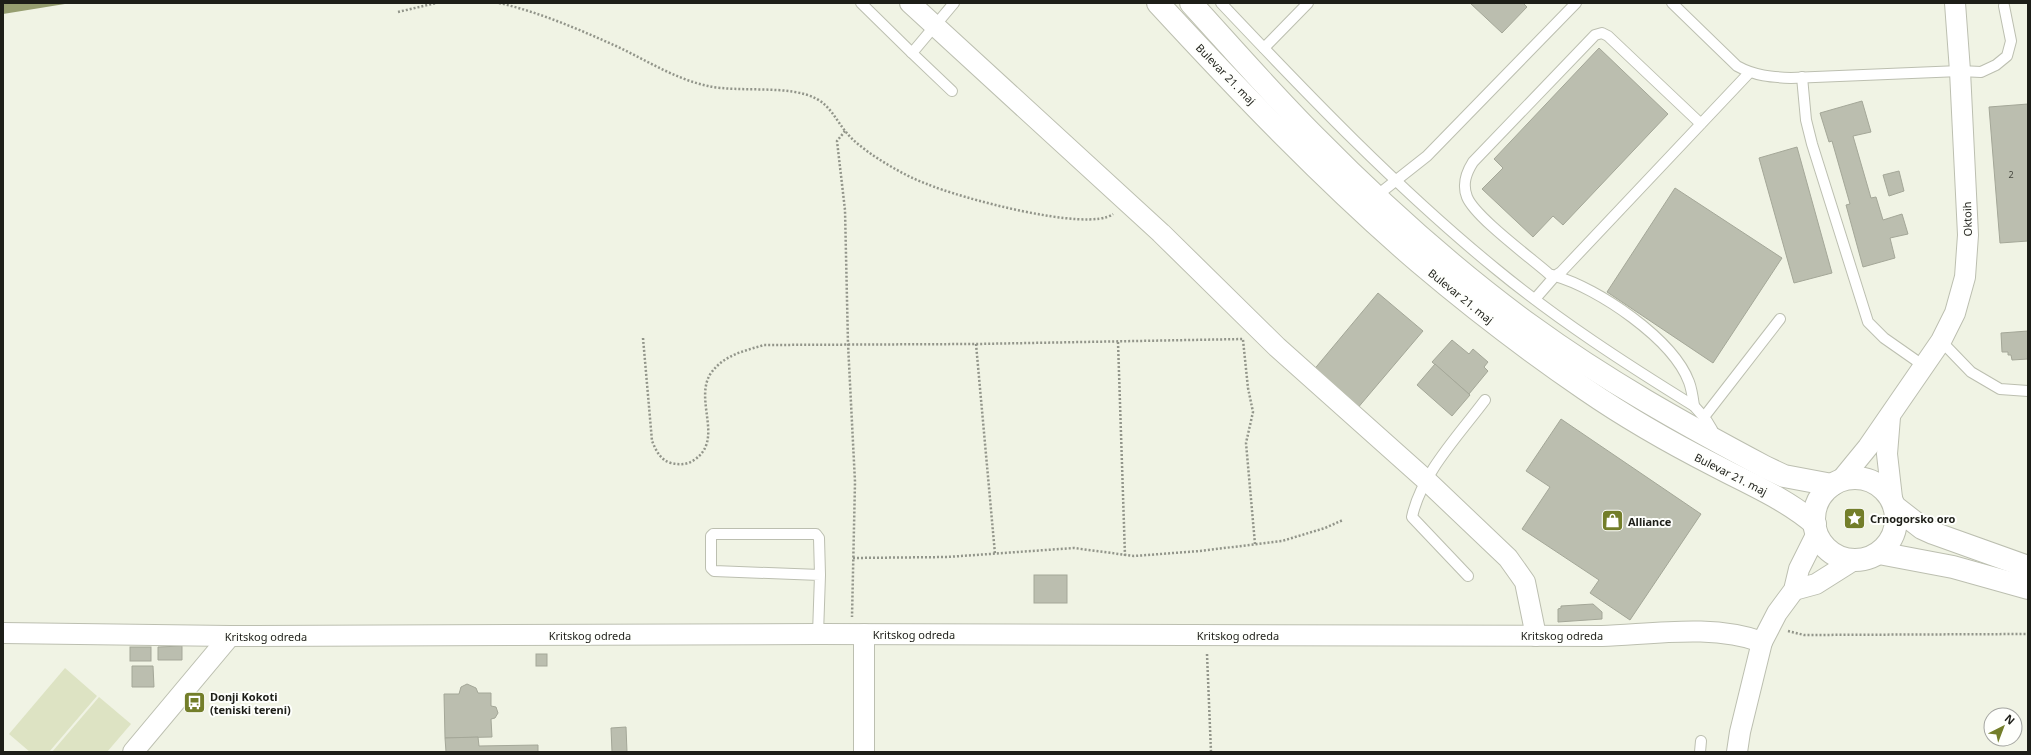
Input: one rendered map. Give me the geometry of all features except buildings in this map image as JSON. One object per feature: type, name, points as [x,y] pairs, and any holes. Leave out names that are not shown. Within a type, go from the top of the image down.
[{"type":"main road","name":"Bulevar 21. maj","points":[[1158,3],[1283,133],[1342,191],[1418,261],[1476,309],[1554,368],[1618,412],[1670,442],[1796,508],[1816,528]]},
{"type":"main road","name":"Bulevar 21. maj","points":[[1191,3],[1314,136],[1375,197],[1462,273],[1530,326],[1628,391],[1716,441],[1784,476],[1836,482]]},
{"type":"main road","points":[[1893,502],[1897,520],[1895,532],[1888,544],[1879,553],[1867,558],[1854,560],[1841,557],[1830,551],[1816,528],[1814,513],[1818,502],[1836,482],[1851,478],[1863,478],[1874,482],[1884,489],[1893,502],[1914,522],[1933,534],[2028,567]]},
{"type":"main road","points":[[1879,553],[1953,567],[2028,588]]},
{"type":"street","points":[[910,3],[1161,233],[1251,334],[1426,480],[1508,558],[1525,582],[1536,636]]},
{"type":"street","name":"Oktoih","points":[[1836,482],[1868,447],[1941,341],[1955,313],[1961,295],[1967,263],[1968,235],[1960,71],[1954,3]]},
{"type":"street","points":[[1890,415],[1887,454],[1893,502]]},
{"type":"street","points":[[1736,752],[1766,634],[1794,590],[1799,569],[1816,528]]},
{"type":"street","points":[[1794,590],[1816,584],[1854,560]]},
{"type":"street","name":"Kritskog odreda","points":[[3,633],[230,636],[858,634],[1602,636],[1713,632],[1766,634]]},
{"type":"street","points":[[858,634],[864,752]]},
{"type":"street","points":[[133,752],[230,636]]},
{"type":"lane","points":[[861,3],[952,91]]},
{"type":"lane","points":[[912,52],[954,3]]},
{"type":"lane","points":[[1221,3],[1327,113],[1440,221],[1497,270],[1603,349],[1694,406],[1712,429],[1716,441]]},
{"type":"lane","points":[[1264,48],[1308,3]]},
{"type":"lane","points":[[1375,197],[1427,156],[1576,3]]},
{"type":"lane","points":[[1672,3],[1737,66],[1749,73],[1764,77],[1960,71],[1981,72],[1996,65],[2007,56],[2011,41],[2004,6]]},
{"type":"lane","points":[[1694,406],[1690,382],[1670,351],[1638,322],[1587,288],[1549,274],[1509,240],[1472,206],[1467,196],[1466,177],[1473,162],[1595,35],[1602,33],[1608,36],[1701,124]]},
{"type":"lane","points":[[1535,299],[1555,276],[1561,272],[1749,73]]},
{"type":"lane","points":[[1802,77],[1806,120],[1812,144],[1868,322],[1884,338],[1924,366]]},
{"type":"lane","points":[[1704,417],[1780,319]]},
{"type":"lane","points":[[1941,341],[1971,372],[2000,389],[2028,391]]},
{"type":"lane","points":[[1468,576],[1412,517],[1415,503],[1426,480],[1486,400]]},
{"type":"lane","points":[[818,634],[820,575],[819,538],[816,534],[714,534],[711,536],[711,568],[714,571],[820,575]]},
{"type":"lane","points":[[1700,752],[1701,741]]},
{"type":"path","points":[[398,12],[436,3]]},
{"type":"path","points":[[499,3],[525,9],[615,46],[678,77],[709,87],[802,93],[818,100],[831,110],[845,131],[863,148],[901,172],[926,184],[968,198],[1079,220],[1112,216],[1126,200]]},
{"type":"path","points":[[845,131],[837,141],[845,210],[848,344],[855,482],[853,558],[858,634]]},
{"type":"path","points":[[643,338],[652,441],[658,454],[669,462],[679,465],[690,463],[701,456],[707,445],[709,433],[705,391],[711,374],[722,360],[764,345],[1118,342],[1251,334],[1248,388],[1253,412],[1246,443],[1255,544]]},
{"type":"path","points":[[1118,342],[1124,556]]},
{"type":"path","points":[[976,344],[995,554]]},
{"type":"path","points":[[853,558],[947,557],[1080,548],[1124,556],[1200,551],[1282,541],[1325,528],[1343,520]]},
{"type":"path","points":[[1766,634],[2028,634]]},
{"type":"path","points":[[1206,635],[1211,752]]},
{"type":"shaded area","points":[[3,3],[71,3],[3,14]]},
{"type":"shaded area","points":[[65,668],[97,696],[49,752],[30,752],[9,734]]},
{"type":"shaded area","points":[[99,697],[131,724],[107,752],[52,752]]},
{"type":"place","name":"Crnogorsko oro","points":[[1854,518]]},
{"type":"place","name":"Alliance","points":[[1612,521]]},
{"type":"place","name":"Donji Kokoti (teniski tereni)","points":[[194,702]]}]
